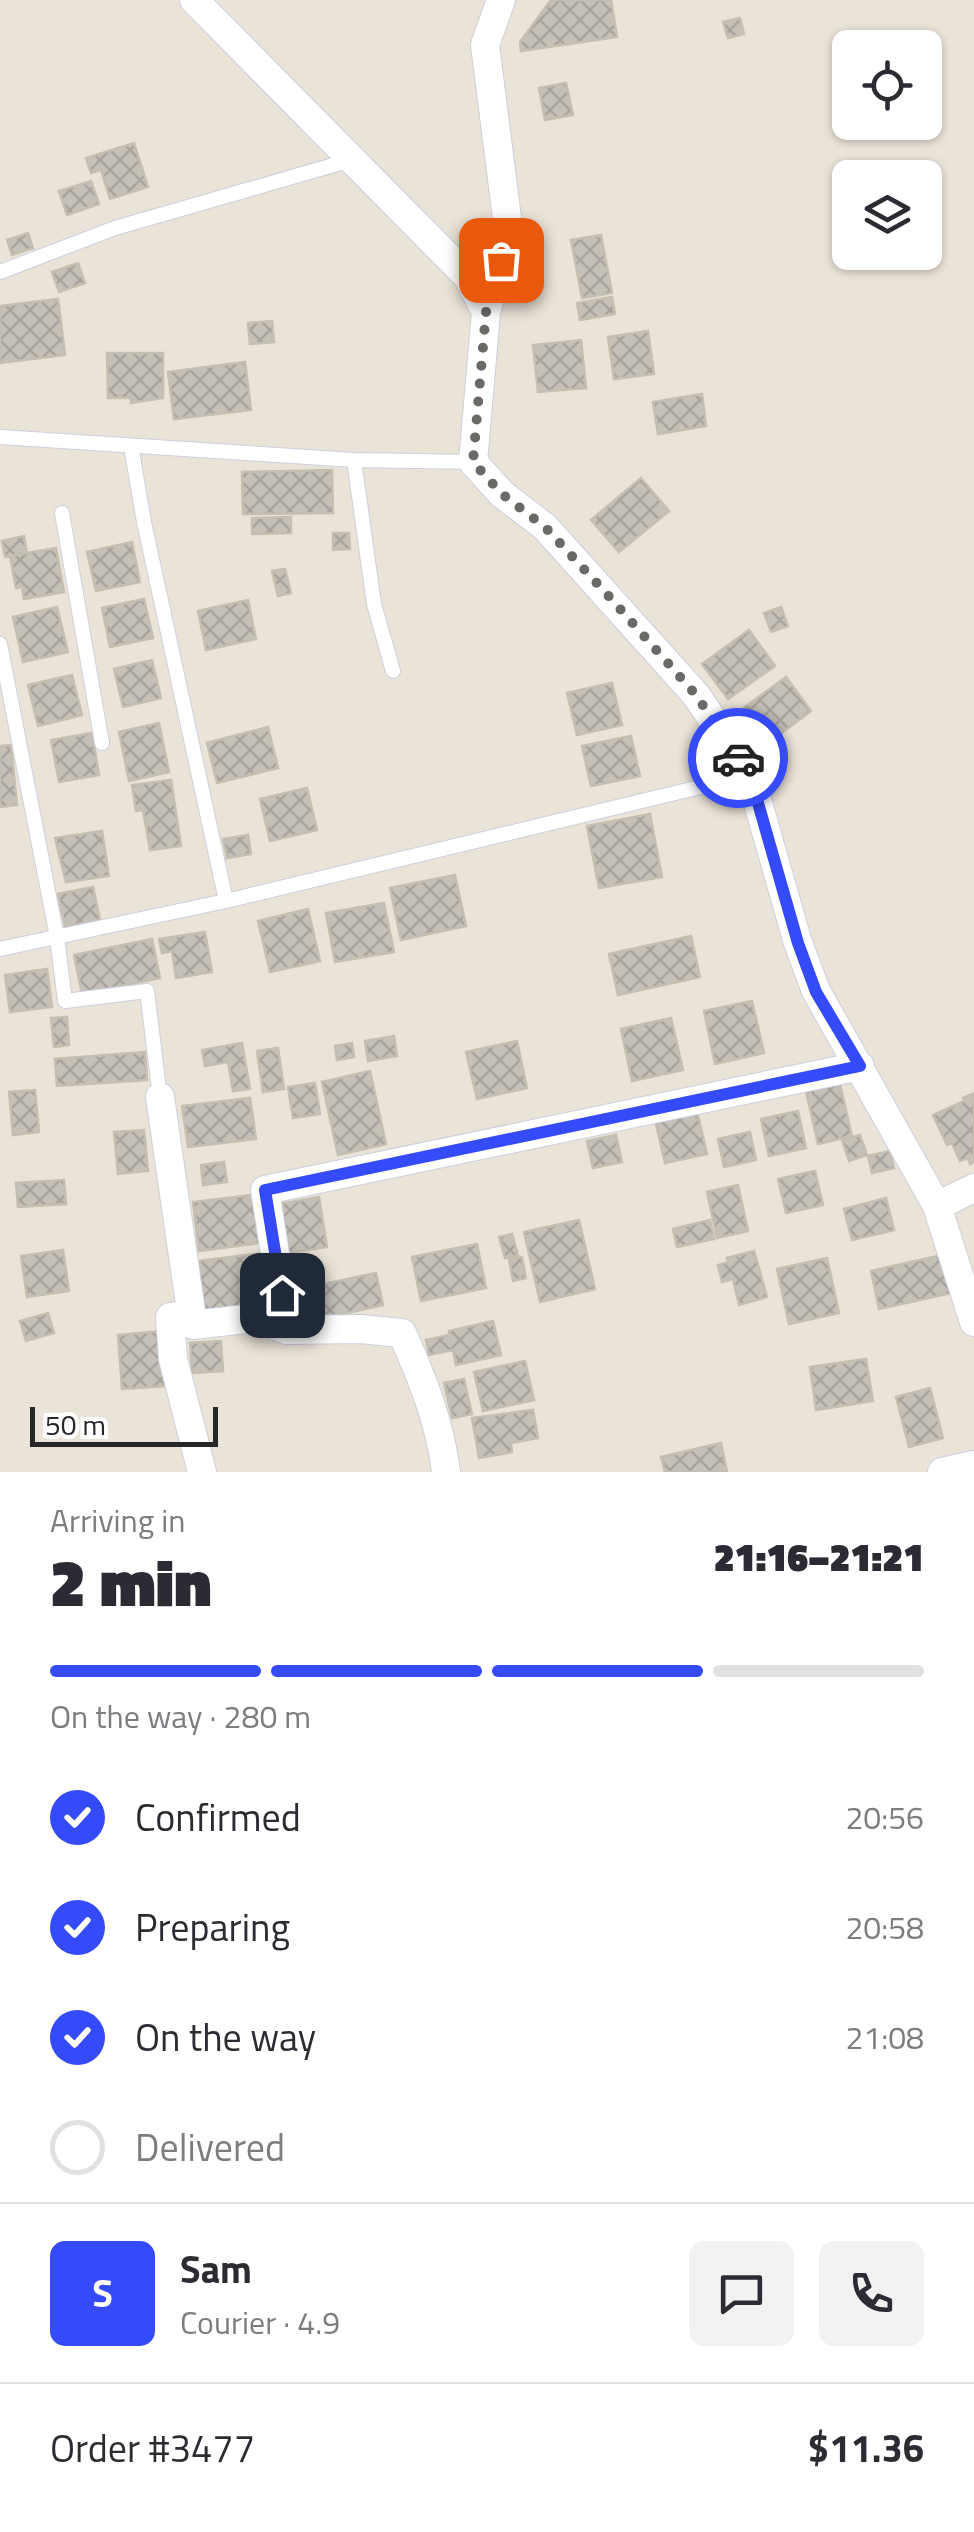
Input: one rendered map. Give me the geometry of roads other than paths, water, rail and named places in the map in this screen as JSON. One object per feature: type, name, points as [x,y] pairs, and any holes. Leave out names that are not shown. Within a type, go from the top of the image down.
[{"type":"street","points":[[194,0],[468,277],[486,312]]},
{"type":"street","points":[[502,0],[484,44],[509,234],[486,312],[473,462],[502,494],[545,527],[696,695],[750,775],[816,992],[938,1206],[974,1322]]},
{"type":"street","points":[[287,1330],[265,1190],[860,1066]]},
{"type":"street","points":[[160,1097],[192,1325],[254,1318],[287,1330],[402,1333],[426,1385],[446,1472]]},
{"type":"street","points":[[938,1206],[974,1188]]},
{"type":"street","points":[[190,1314],[170,1317],[173,1359],[202,1472]]},
{"type":"street","points":[[942,1472],[974,1465]]},
{"type":"lane","points":[[0,272],[115,228],[351,160]]},
{"type":"lane","points":[[0,437],[354,460],[473,462]]},
{"type":"lane","points":[[131,446],[226,901]]},
{"type":"lane","points":[[354,460],[374,604],[393,671]]},
{"type":"lane","points":[[62,513],[102,744]]},
{"type":"lane","points":[[0,644],[57,937],[65,1001],[147,991],[160,1097]]},
{"type":"lane","points":[[0,949],[226,901],[750,775]]}]
